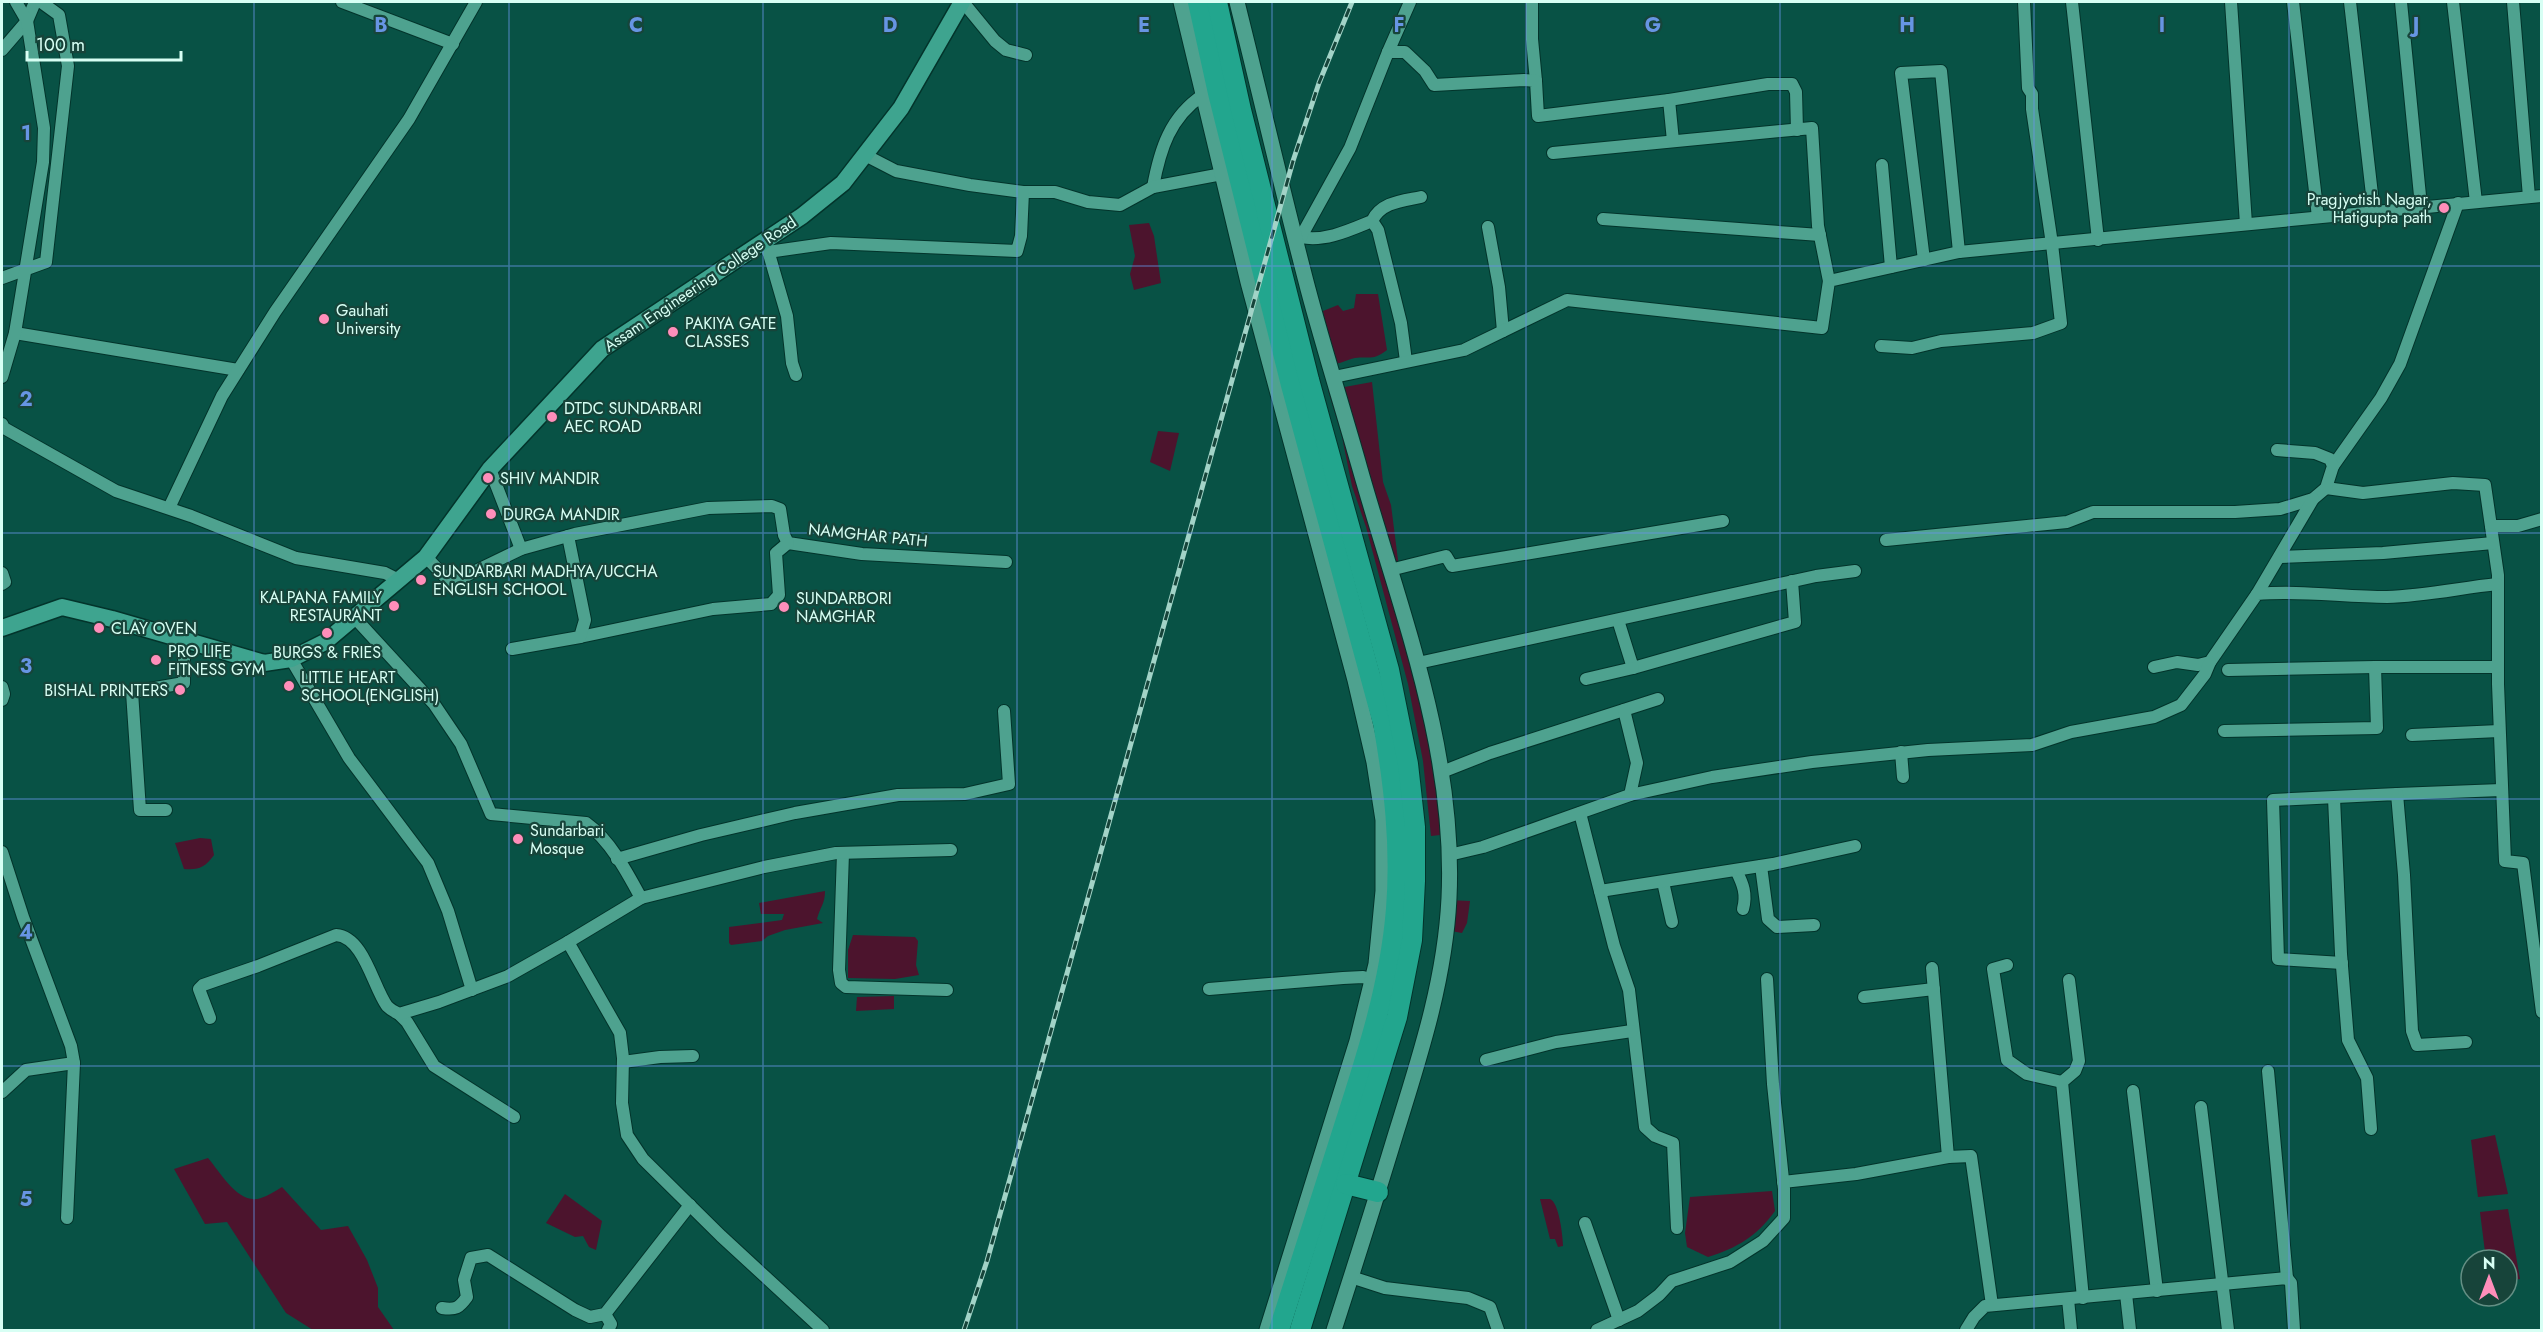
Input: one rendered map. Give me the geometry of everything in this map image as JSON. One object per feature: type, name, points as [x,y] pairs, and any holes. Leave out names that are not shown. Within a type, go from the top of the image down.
[{"type":"highway","points":[[1198,2],[1218,93],[1291,385],[1383,723],[1397,829],[1396,908],[1385,985],[1370,1045],[1279,1330]]},
{"type":"highway","points":[[1217,2],[1241,110],[1309,380],[1389,670],[1402,726],[1412,793],[1415,881],[1408,966],[1389,1049],[1300,1330]]},
{"type":"highway","points":[[1346,1184],[1378,1192]]},
{"type":"main road","name":"Assam Engineering College Road","points":[[2,628],[62,607],[112,618],[264,663],[291,659],[325,642],[426,557],[490,469],[602,349],[767,246],[843,183],[901,108],[963,2]]},
{"type":"street","points":[[2,377],[15,333],[43,162],[44,128],[27,21],[15,2]]},
{"type":"street","points":[[2,50],[27,21],[35,2]]},
{"type":"street","points":[[2,278],[46,262],[68,66],[59,15],[41,2]]},
{"type":"street","points":[[342,2],[453,44]]},
{"type":"street","points":[[168,508],[222,396],[275,312],[409,118],[476,2]]},
{"type":"street","points":[[963,2],[995,41],[1006,50],[1026,55]]},
{"type":"street","points":[[1180,2],[1248,282],[1354,680],[1374,762],[1383,820],[1383,891],[1377,964],[1357,1041],[1267,1330]]},
{"type":"street","points":[[1238,2],[1334,378],[1418,663],[1435,730],[1442,772],[1449,855],[1449,899],[1436,995],[1423,1045],[1334,1330]]},
{"type":"street","points":[[1299,240],[1350,148],[1410,2]]},
{"type":"street","points":[[1532,2],[1532,39],[1538,116],[1768,84],[1792,84],[1796,92],[1797,130]]},
{"type":"street","points":[[1881,346],[1912,348],[1941,341],[2033,333],[2061,323],[2032,109],[2032,94],[2028,88],[2024,2]]},
{"type":"street","points":[[2072,2],[2098,240]]},
{"type":"street","points":[[2231,2],[2246,224]]},
{"type":"street","points":[[2293,2],[2318,217]]},
{"type":"street","points":[[2350,2],[2374,212]]},
{"type":"street","points":[[2402,2],[2421,207]]},
{"type":"street","points":[[2452,2],[2476,202]]},
{"type":"street","points":[[1829,281],[1891,267],[1924,254],[1958,246],[2052,244],[2535,197],[2521,116],[2518,33],[2513,2]]},
{"type":"street","points":[[1388,52],[1405,52],[1425,70],[1434,85],[1536,81]]},
{"type":"street","points":[[1924,254],[1900,73],[1941,70],[1958,246]]},
{"type":"street","points":[[1153,187],[1158,162],[1178,115],[1203,95]]},
{"type":"street","points":[[1669,99],[1673,141]]},
{"type":"street","points":[[1334,378],[1464,350],[1567,300],[1822,328],[1829,281],[1820,235],[1812,128],[1553,153]]},
{"type":"street","points":[[865,155],[896,171],[970,185],[1023,192],[1055,192],[1088,202],[1120,205],[1153,187],[1222,174]]},
{"type":"street","points":[[1882,165],[1891,267]]},
{"type":"street","points":[[796,375],[792,363],[787,316],[767,246],[831,243],[1017,251],[1021,236],[1023,192]]},
{"type":"street","points":[[1299,240],[1312,240],[1346,232],[1372,221],[1377,211],[1388,205],[1421,197]]},
{"type":"street","points":[[1449,855],[1483,847],[1630,795],[1712,777],[1901,752],[2032,745],[2071,732],[2154,717],[2181,705],[2205,674],[2210,662],[2257,594],[2313,499],[2326,488],[2333,466],[2381,398],[2400,364],[2458,203]]},
{"type":"street","points":[[1602,219],[1820,235]]},
{"type":"street","points":[[1372,221],[1378,230],[1401,323],[1406,361]]},
{"type":"street","points":[[1488,227],[1499,287],[1503,332]]},
{"type":"street","points":[[15,333],[238,370]]},
{"type":"street","points":[[2,424],[4,428],[116,491],[168,508],[296,558],[385,573],[399,580]]},
{"type":"street","points":[[2277,450],[2315,453],[2330,459],[2333,466]]},
{"type":"street","points":[[490,469],[521,549]]},
{"type":"street","points":[[2326,488],[2363,493],[2453,483],[2485,485],[2497,584],[2499,731],[2505,861],[2523,863],[2541,1012]]},
{"type":"street","points":[[1886,540],[2067,522],[2093,512],[2235,512],[2280,509],[2313,499]]},
{"type":"street","name":"NAMGHAR PATH","points":[[426,557],[451,583],[521,549],[568,536],[708,508],[772,506],[780,509],[784,535],[788,543],[862,554],[1006,562]]},
{"type":"street","points":[[2491,526],[2518,526],[2541,519]]},
{"type":"street","points":[[1390,570],[1446,555],[1452,566],[1723,521]]},
{"type":"street","points":[[568,536],[585,620],[580,637]]},
{"type":"street","points":[[512,649],[713,609],[771,604],[779,595],[776,554],[788,543]]},
{"type":"street","points":[[2280,557],[2383,553],[2493,543]]},
{"type":"street","points":[[1418,663],[1792,581],[1855,571]]},
{"type":"street","points":[[2,573],[5,582],[2,584]]},
{"type":"street","points":[[1586,679],[1795,622],[1792,581]]},
{"type":"street","points":[[2257,594],[2312,593],[2385,597],[2437,594],[2460,588],[2497,584]]},
{"type":"street","points":[[355,618],[434,704],[461,744],[491,814],[586,823],[597,831],[641,898]]},
{"type":"street","points":[[1618,620],[1633,668]]},
{"type":"street","points":[[166,810],[140,810],[132,692],[184,683],[184,640]]},
{"type":"street","points":[[291,659],[350,758],[428,863],[448,911],[472,990]]},
{"type":"street","points":[[2154,667],[2177,662],[2198,665],[2210,662]]},
{"type":"street","points":[[2228,670],[2498,667]]},
{"type":"street","points":[[2224,731],[2377,728],[2375,668]]},
{"type":"street","points":[[2,687],[4,694],[2,700]]},
{"type":"street","points":[[1442,772],[1490,753],[1658,699]]},
{"type":"street","points":[[1624,710],[1637,763],[1630,795]]},
{"type":"street","points":[[617,859],[701,835],[795,813],[898,795],[965,794],[1009,784],[1004,711]]},
{"type":"street","points":[[2412,735],[2499,731]]},
{"type":"street","points":[[1901,752],[1903,777]]},
{"type":"street","points":[[2342,963],[2278,959],[2273,800],[2501,790]]},
{"type":"street","points":[[2397,794],[2404,875],[2412,1030],[2416,1045],[2466,1042]]},
{"type":"street","points":[[2334,798],[2348,1040],[2367,1078],[2371,1130]]},
{"type":"street","points":[[1580,813],[1614,946],[1629,990],[1645,1127],[1655,1137],[1673,1143],[1677,1228]]},
{"type":"street","points":[[1600,891],[1761,866],[1855,846]]},
{"type":"street","points":[[399,1014],[508,976],[641,898],[764,867],[843,853],[951,850]]},
{"type":"street","points":[[2,852],[22,917],[71,1046],[74,1063],[67,1218]]},
{"type":"street","points":[[843,853],[838,970],[841,983],[846,987],[947,990]]},
{"type":"street","points":[[1761,866],[1768,919],[1777,927],[1814,925]]},
{"type":"street","points":[[1736,870],[1744,885],[1746,898],[1743,909]]},
{"type":"street","points":[[1663,882],[1672,922]]},
{"type":"street","points":[[210,1018],[199,989],[203,985],[336,935],[350,940],[369,969],[387,1006],[407,1023],[434,1066],[514,1117]]},
{"type":"street","points":[[568,942],[620,1034],[623,1062],[622,1103],[627,1135],[643,1159],[823,1330]]},
{"type":"street","points":[[2007,965],[1993,969],[2007,1060],[2027,1074],[2062,1082]]},
{"type":"street","points":[[1932,968],[1948,1157]]},
{"type":"street","points":[[1209,989],[1353,977],[1373,980]]},
{"type":"street","points":[[1597,1330],[1638,1311],[1659,1295],[1672,1281],[1730,1263],[1763,1241],[1784,1218],[1767,979]]},
{"type":"street","points":[[2062,1082],[2075,1071],[2079,1061],[2069,980]]},
{"type":"street","points":[[1864,997],[1934,989]]},
{"type":"street","points":[[1486,1060],[1556,1042],[1632,1031]]},
{"type":"street","points":[[623,1062],[660,1057],[693,1056]]},
{"type":"street","points":[[2,1092],[26,1070],[74,1063]]},
{"type":"street","points":[[2268,1071],[2294,1330]]},
{"type":"street","points":[[2062,1082],[2082,1298]]},
{"type":"street","points":[[2133,1091],[2157,1291]]},
{"type":"street","points":[[2201,1107],[2228,1330]]},
{"type":"street","points":[[1783,1182],[1856,1174],[1948,1157],[1971,1156],[1992,1305]]},
{"type":"street","points":[[442,1308],[454,1310],[459,1307],[467,1297],[464,1280],[471,1257],[488,1255],[575,1310],[590,1317],[605,1314],[690,1205]]},
{"type":"street","points":[[1585,1223],[1619,1320]]},
{"type":"street","points":[[1351,1276],[1385,1288],[1468,1298],[1490,1307],[1498,1330]]},
{"type":"street","points":[[1966,1330],[1974,1317],[1986,1306],[1992,1305],[2287,1278]]},
{"type":"street","points":[[2126,1294],[2130,1330]]},
{"type":"street","points":[[2068,1299],[2071,1330]]},
{"type":"street","points":[[605,1314],[611,1324],[608,1330]]},
{"type":"shaded area","points":[[1149,223],[1154,236],[1161,283],[1134,290],[1130,274],[1135,256],[1129,225]]},
{"type":"shaded area","points":[[1356,294],[1378,294],[1387,350],[1375,357],[1355,358],[1331,364],[1323,311],[1338,305],[1343,311],[1354,308]]},
{"type":"shaded area","points":[[1372,382],[1383,482],[1391,505],[1404,607],[1418,632],[1434,748],[1450,834],[1431,836],[1423,761],[1408,684],[1366,527],[1352,486],[1342,437],[1328,390]]},
{"type":"shaded area","points":[[1158,431],[1179,433],[1170,471],[1150,462]]},
{"type":"shaded area","points":[[200,838],[211,839],[214,855],[202,867],[184,869],[175,843]]},
{"type":"shaded area","points":[[825,891],[817,919],[823,923],[785,930],[768,936],[762,941],[731,945],[729,943],[729,927],[782,920],[784,914],[761,914],[759,903]]},
{"type":"shaded area","points":[[1448,900],[1470,901],[1467,923],[1462,933],[1451,931]]},
{"type":"shaded area","points":[[853,935],[915,937],[918,941],[916,965],[919,975],[895,979],[848,978],[848,950]]},
{"type":"shaded area","points":[[894,996],[894,1009],[856,1011],[857,997]]},
{"type":"shaded area","points":[[2495,1135],[2508,1194],[2478,1197],[2471,1140]]},
{"type":"shaded area","points":[[208,1158],[224,1179],[245,1197],[261,1198],[282,1187],[321,1230],[348,1226],[367,1260],[378,1288],[378,1307],[394,1330],[313,1330],[286,1313],[227,1222],[205,1224],[174,1169]]},
{"type":"shaded area","points":[[1772,1191],[1775,1211],[1746,1240],[1708,1257],[1687,1247],[1685,1233],[1690,1197]]},
{"type":"shaded area","points":[[565,1194],[602,1221],[596,1250],[589,1247],[583,1236],[575,1237],[546,1223]]},
{"type":"shaded area","points":[[1540,1199],[1550,1199],[1556,1206],[1563,1246],[1558,1247],[1555,1239],[1550,1239]]},
{"type":"shaded area","points":[[2508,1209],[2515,1248],[2484,1248],[2480,1212]]},
{"type":"railway","points":[[964,1330],[987,1261],[1293,161],[1319,83],[1352,2]]},
{"type":"place","name":"Pragjyotish Nagar, Hatigupta path","points":[[2444,208]]},
{"type":"place","name":"Gauhati University","points":[[324,319]]},
{"type":"place","name":"PAKIYA GATE CLASSES","points":[[673,332]]},
{"type":"place","name":"DTDC SUNDARBARI AEC ROAD","points":[[552,417]]},
{"type":"place","name":"SHIV MANDIR","points":[[488,478]]},
{"type":"place","name":"DURGA MANDIR","points":[[491,514]]},
{"type":"place","name":"SUNDARBARI MADHYA/UCCHA ENGLISH SCHOOL","points":[[421,580]]},
{"type":"place","name":"KALPANA FAMILY RESTAURANT","points":[[394,606]]},
{"type":"place","name":"SUNDARBORI NAMGHAR","points":[[784,607]]},
{"type":"place","name":"CLAY OVEN","points":[[99,628]]},
{"type":"place","name":"BURGS & FRIES","points":[[327,633]]},
{"type":"place","name":"PRO LIFE FITNESS GYM","points":[[156,660]]},
{"type":"place","name":"LITTLE HEART SCHOOL(ENGLISH)","points":[[289,686]]},
{"type":"place","name":"BISHAL PRINTERS","points":[[180,690]]},
{"type":"place","name":"Sundarbari Mosque","points":[[518,839]]}]
